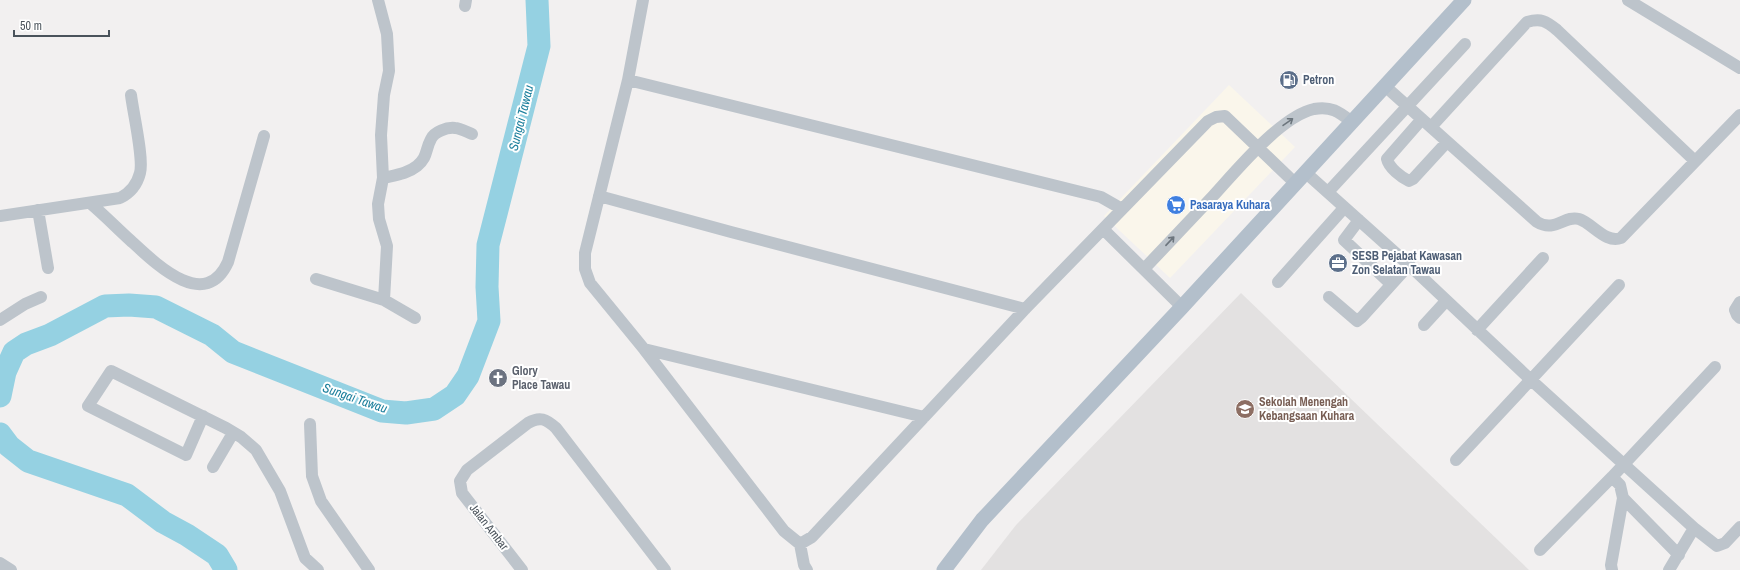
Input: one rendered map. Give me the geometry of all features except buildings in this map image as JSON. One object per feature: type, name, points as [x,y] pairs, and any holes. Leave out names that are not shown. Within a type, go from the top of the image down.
[{"type":"main road","points":[[944,570],[960,546],[982,520],[1182,307],[1300,177],[1386,87],[1464,0]]},
{"type":"street","points":[[378,0],[387,34],[389,71],[384,95],[381,135],[383,178],[378,204],[379,219],[387,246],[384,300]]},
{"type":"street","points":[[643,0],[628,80],[585,253],[585,269],[590,283],[644,349],[784,531],[800,544],[804,566],[807,570]]},
{"type":"street","points":[[1628,0],[1740,68]]},
{"type":"street","points":[[1447,142],[1413,178],[1409,180],[1404,178],[1388,163],[1389,155],[1426,123],[1527,22],[1537,20],[1548,23],[1557,30],[1695,161]]},
{"type":"street","points":[[1328,192],[1465,44]]},
{"type":"street","points":[[628,80],[1101,197],[1122,208]]},
{"type":"street","points":[[1386,87],[1537,222],[1550,226],[1571,219],[1579,219],[1608,238],[1615,240],[1621,238],[1740,115]]},
{"type":"street","points":[[0,216],[120,198],[128,194],[138,180],[141,165],[131,96]]},
{"type":"street","points":[[1144,270],[1258,147],[1284,125],[1299,115],[1313,109],[1335,109],[1352,122]]},
{"type":"street","points":[[800,544],[812,537],[1025,309],[1122,208],[1208,122],[1216,117],[1225,116],[1258,147],[1300,177],[1328,192],[1531,380],[1694,528],[1717,546],[1725,543],[1740,527]]},
{"type":"street","points":[[383,178],[407,172],[418,166],[426,156],[431,138],[438,132],[455,128],[472,134]]},
{"type":"street","points":[[90,203],[164,271],[190,283],[201,284],[218,279],[228,262],[264,136]]},
{"type":"street","points":[[599,196],[1025,309]]},
{"type":"street","points":[[1278,282],[1344,208]]},
{"type":"street","points":[[38,210],[48,268]]},
{"type":"street","points":[[1359,220],[1344,240],[1391,284]]},
{"type":"street","points":[[1103,229],[1182,307]]},
{"type":"street","points":[[1477,330],[1543,258]]},
{"type":"street","points":[[1330,297],[1357,321],[1408,265]]},
{"type":"street","points":[[316,279],[384,300],[415,318]]},
{"type":"street","points":[[1456,460],[1619,285]]},
{"type":"street","points":[[0,320],[25,304],[41,297]]},
{"type":"street","points":[[1424,325],[1446,301]]},
{"type":"street","points":[[1740,302],[1735,310],[1736,315],[1740,318]]},
{"type":"street","points":[[644,349],[924,417]]},
{"type":"street","points":[[1540,550],[1612,477],[1715,367]]},
{"type":"street","points":[[203,416],[186,454],[88,406],[111,371],[203,416],[233,433],[256,450],[280,491],[305,558],[318,570]]},
{"type":"street","name":"Jalan Ambar","points":[[522,570],[462,493],[460,481],[467,470],[516,432],[535,419],[542,418],[556,428],[665,570]]},
{"type":"street","points":[[310,424],[312,476],[321,501],[369,570]]},
{"type":"street","points":[[213,467],[233,433]]},
{"type":"street","points":[[1612,477],[1620,486],[1623,498],[1611,565],[1612,570]]},
{"type":"street","points":[[1623,498],[1679,555]]},
{"type":"street","points":[[1669,570],[1694,528]]},
{"type":"street","points":[[0,563],[11,570]]},
{"type":"shaded area","points":[[1229,85],[1295,147],[1170,278],[1104,216]]},
{"type":"shaded area","name":"Sekolah Menengah Kebangsaan Kuhara","points":[[1241,293],[1529,570],[981,570],[1016,525]]},
{"type":"waterway","name":"Sungai Tawau","points":[[0,396],[5,372],[14,352],[26,344],[50,335],[105,306],[129,305],[156,307],[212,335],[233,352],[382,411],[406,413],[434,409],[455,395],[468,376],[489,321],[487,287],[488,245],[539,46],[537,0]]},
{"type":"waterway","name":"Sungai Tawau","points":[[0,434],[9,446],[28,461],[127,495],[163,522],[187,535],[217,555],[226,570]]},
{"type":"place","name":"Petron","points":[[1289,80]]},
{"type":"place","name":"Pasaraya Kuhara","points":[[1176,205]]},
{"type":"place","name":"SESB Pejabat Kawasan Zon Selatan Tawau","points":[[1338,263]]},
{"type":"place","name":"Glory Place Tawau","points":[[498,378]]},
{"type":"place","name":"Sekolah Menengah Kebangsaan Kuhara","points":[[1245,409]]}]
